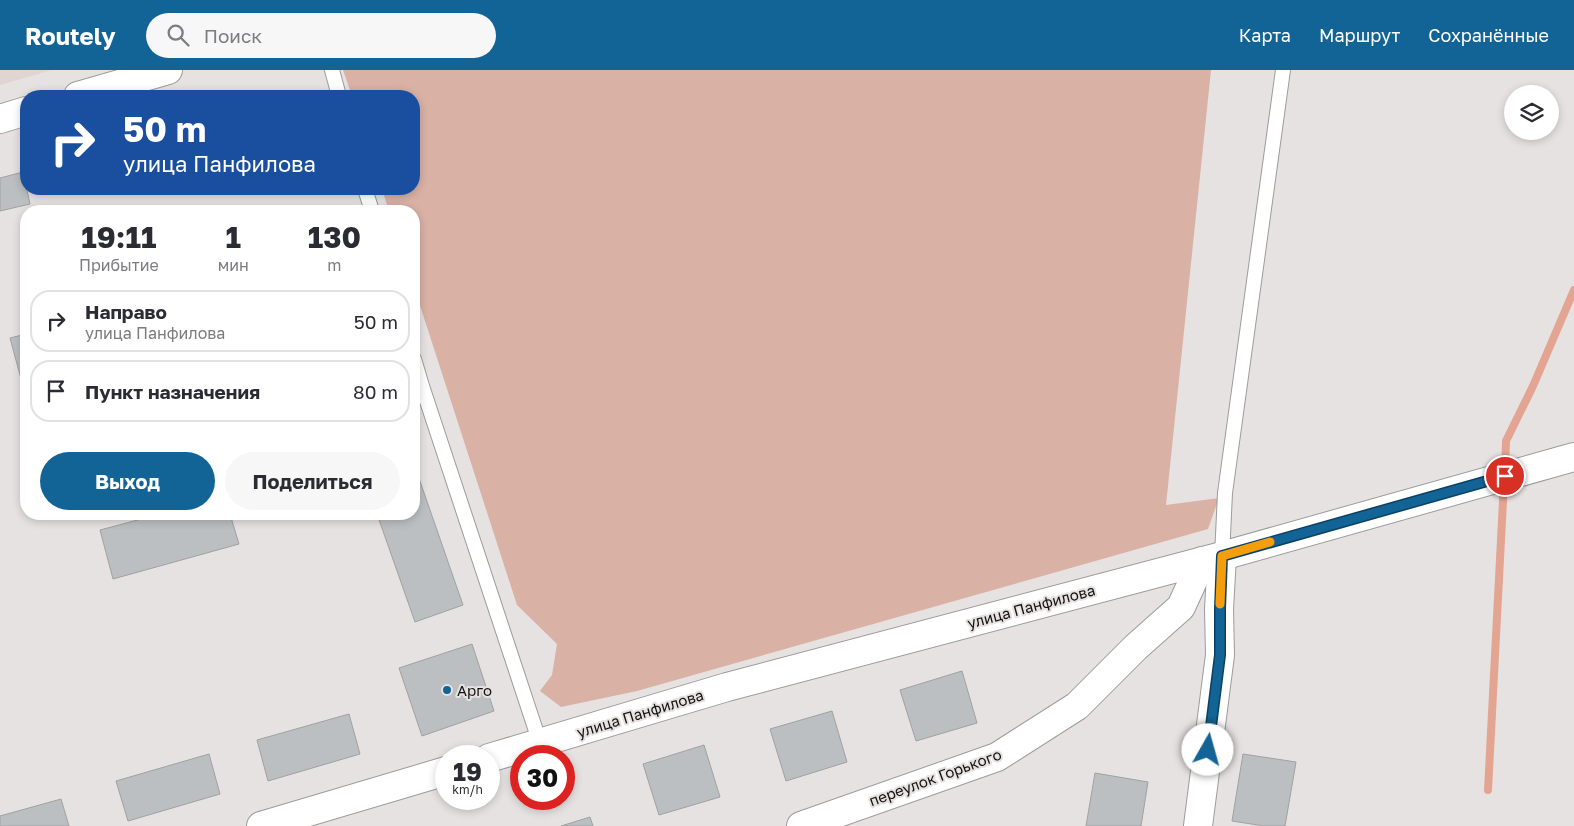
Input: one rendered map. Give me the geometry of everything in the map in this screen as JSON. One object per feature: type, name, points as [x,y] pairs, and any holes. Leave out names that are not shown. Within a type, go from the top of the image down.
[{"type":"street","points":[[99,90],[168,70]]},
{"type":"street","points":[[0,119],[20,114]]},
{"type":"street","name":"улица Панфилова","points":[[500,755],[727,687],[1212,558],[1574,457]]},
{"type":"street","points":[[1198,826],[1220,655],[1220,609],[1212,558]]},
{"type":"street","name":"переулок Горького","points":[[801,826],[997,757],[1077,706],[1136,646],[1181,607],[1212,558]]},
{"type":"street","points":[[261,826],[435,774]]},
{"type":"lane","points":[[332,70],[337,90]]},
{"type":"lane","points":[[1212,558],[1225,493],[1284,70]]},
{"type":"lane","points":[[420,379],[540,743]]},
{"type":"shaded area","points":[[0,70],[52,70],[0,85]]},
{"type":"shaded area","points":[[343,70],[1211,70],[1166,505],[1219,498],[1208,529],[637,691],[561,707],[540,691],[552,675],[557,644],[517,605],[420,306],[420,205],[387,205],[384,195],[420,195],[420,90],[350,90]]},
{"type":"building","points":[[20,173],[20,195],[28,195],[30,204],[0,211],[0,178]]},
{"type":"building","points":[[20,336],[20,375],[10,338]]},
{"type":"building","points":[[420,481],[463,605],[415,622],[379,520],[420,520]]},
{"type":"building","points":[[138,520],[232,520],[239,544],[113,579],[100,530]]},
{"type":"building","name":"Арго","points":[[472,644],[494,711],[422,736],[399,668]]},
{"type":"building","points":[[962,671],[977,723],[916,741],[900,690]]},
{"type":"building","points":[[832,711],[847,762],[786,781],[770,729]]},
{"type":"building","points":[[349,714],[360,754],[268,781],[257,740]]},
{"type":"building","points":[[704,745],[720,797],[659,815],[643,764]]},
{"type":"building","points":[[209,754],[220,794],[128,821],[116,781]]},
{"type":"building","points":[[1243,754],[1296,762],[1285,826],[1264,826],[1232,821]]},
{"type":"building","points":[[1095,773],[1148,782],[1141,826],[1086,826]]},
{"type":"building","points":[[61,799],[69,826],[0,826],[0,816]]},
{"type":"building","points":[[590,817],[593,826],[561,826]]},
{"type":"waterway","points":[[1505,470],[1506,441],[1533,386],[1574,290]]},
{"type":"waterway","points":[[1488,790],[1504,482]]},
{"type":"slow traffic","points":[[1220,604],[1222,556],[1270,542]]},
{"type":"place","name":"Арго","points":[[447,690]]},
{"type":"route","points":[[1208,750],[1220,655],[1222,556],[1505,476]]}]
